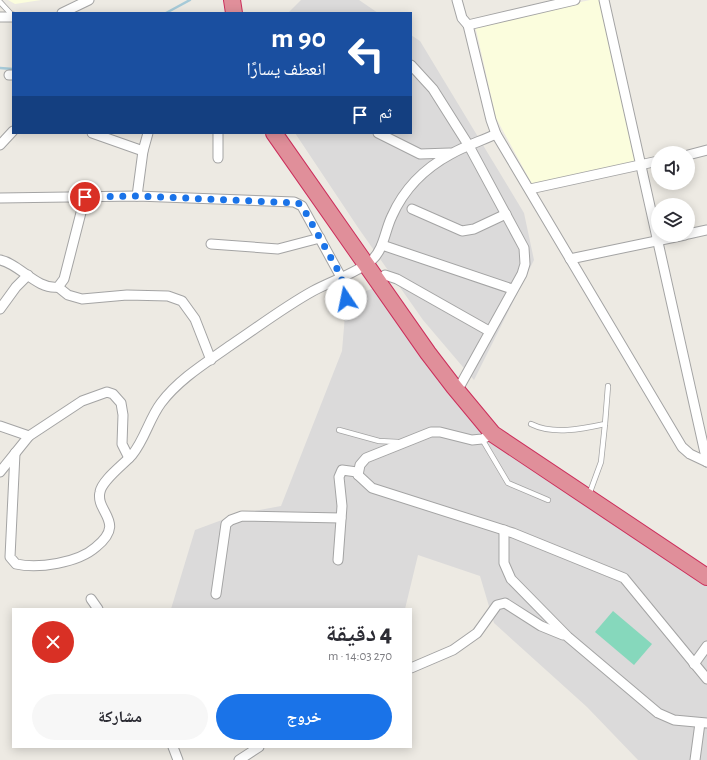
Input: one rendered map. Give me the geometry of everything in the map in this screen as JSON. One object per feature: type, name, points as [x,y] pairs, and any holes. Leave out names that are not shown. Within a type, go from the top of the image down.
[{"type":"highway","points":[[223,0],[225,12]]},
{"type":"highway","points":[[232,0],[234,12]]},
{"type":"highway","points":[[275,134],[370,262],[385,275],[461,384],[478,405],[502,428],[590,492],[707,570]]},
{"type":"highway","points":[[285,134],[370,262],[428,353],[454,387],[487,436],[707,577]]},
{"type":"street","points":[[64,12],[89,0]]},
{"type":"street","points":[[457,0],[462,18],[468,25],[490,120],[496,134],[682,447],[690,454],[707,462]]},
{"type":"street","points":[[468,25],[575,0]]},
{"type":"street","points":[[604,0],[651,210]]},
{"type":"street","points":[[0,18],[12,16]]},
{"type":"street","points":[[412,66],[432,89],[469,146],[524,248],[525,264],[461,384]]},
{"type":"street","points":[[0,145],[12,132]]},
{"type":"street","points":[[95,134],[143,151]]},
{"type":"street","points":[[137,196],[143,151],[148,134]]},
{"type":"street","points":[[218,134],[218,158]]},
{"type":"street","points":[[380,134],[420,154],[452,153]]},
{"type":"street","points":[[15,454],[10,557],[16,564],[36,566],[76,558],[96,547],[109,529],[110,520],[99,499],[102,486],[141,443],[160,405],[171,392],[211,360],[288,305],[370,262],[382,245],[392,216],[409,187],[421,174],[452,153],[496,134]]},
{"type":"street","points":[[695,153],[707,150]]},
{"type":"street","points":[[530,189],[651,163]]},
{"type":"street","points":[[0,198],[137,196],[294,202],[302,206],[341,276]]},
{"type":"street","points":[[58,287],[64,279],[85,197]]},
{"type":"street","points":[[412,209],[462,231],[474,229],[506,214]]},
{"type":"street","points":[[695,233],[707,230]]},
{"type":"street","points":[[211,244],[278,249],[320,238]]},
{"type":"street","points":[[570,259],[653,242]]},
{"type":"street","points":[[658,242],[707,462]]},
{"type":"street","points":[[382,245],[512,289]]},
{"type":"street","points":[[0,260],[11,262],[42,284],[53,288],[58,287],[68,295],[82,299],[127,294],[168,296],[182,300],[195,319],[211,360]]},
{"type":"street","points":[[0,309],[16,287],[28,275]]},
{"type":"street","points":[[385,275],[397,279],[489,331]]},
{"type":"street","points":[[0,472],[29,436],[82,401],[107,392],[113,394],[121,403],[123,415],[122,444],[129,458]]},
{"type":"street","points":[[0,426],[29,436]]},
{"type":"street","points":[[358,475],[360,465],[366,458],[431,432],[472,440],[487,436]]},
{"type":"street","points":[[338,560],[341,518],[340,477],[342,470],[353,470],[357,472],[358,475],[372,488],[504,530],[624,578],[707,679]]},
{"type":"street","points":[[216,594],[226,524],[231,520],[242,516],[258,515],[341,518]]},
{"type":"street","points":[[504,530],[504,563],[511,579],[568,637],[658,714],[674,720],[704,723],[695,760]]},
{"type":"street","points":[[90,599],[97,608]]},
{"type":"street","points":[[412,668],[453,650],[477,633],[497,604],[505,603],[541,626],[568,637]]},
{"type":"street","points":[[694,664],[707,646]]},
{"type":"street","points":[[173,748],[178,760]]},
{"type":"street","points":[[239,760],[257,748]]},
{"type":"lane","points":[[0,2],[12,15]]},
{"type":"lane","points":[[341,276],[346,299],[344,316]]},
{"type":"lane","points":[[590,492],[601,462],[608,386]]},
{"type":"lane","points":[[531,424],[541,429],[556,430],[605,424]]},
{"type":"lane","points":[[339,430],[380,441],[405,442]]},
{"type":"lane","points":[[487,436],[508,483],[548,500]]},
{"type":"shaded area","points":[[8,0],[41,0],[15,4]]},
{"type":"shaded area","points":[[301,0],[359,0],[377,12],[289,12]]},
{"type":"shaded area","points":[[590,0],[600,0],[637,161],[532,184],[496,118],[475,25]]},
{"type":"shaded area","points":[[412,36],[420,41],[524,213],[534,260],[474,380],[423,320],[359,229],[296,134],[412,134]]},
{"type":"shaded area","points":[[374,288],[448,391],[707,584],[707,760],[638,760],[587,707],[494,623],[480,576],[418,555],[405,608],[171,608],[195,530],[238,514],[281,506],[342,351],[345,315],[366,291]]},
{"type":"green space","points":[[613,611],[652,644],[634,665],[595,632]]},
{"type":"waterway","points":[[168,12],[190,0]]},
{"type":"waterway","points":[[0,68],[12,69]]},
{"type":"route","points":[[85,197],[137,196],[298,203],[302,206],[341,276],[346,299]]}]
